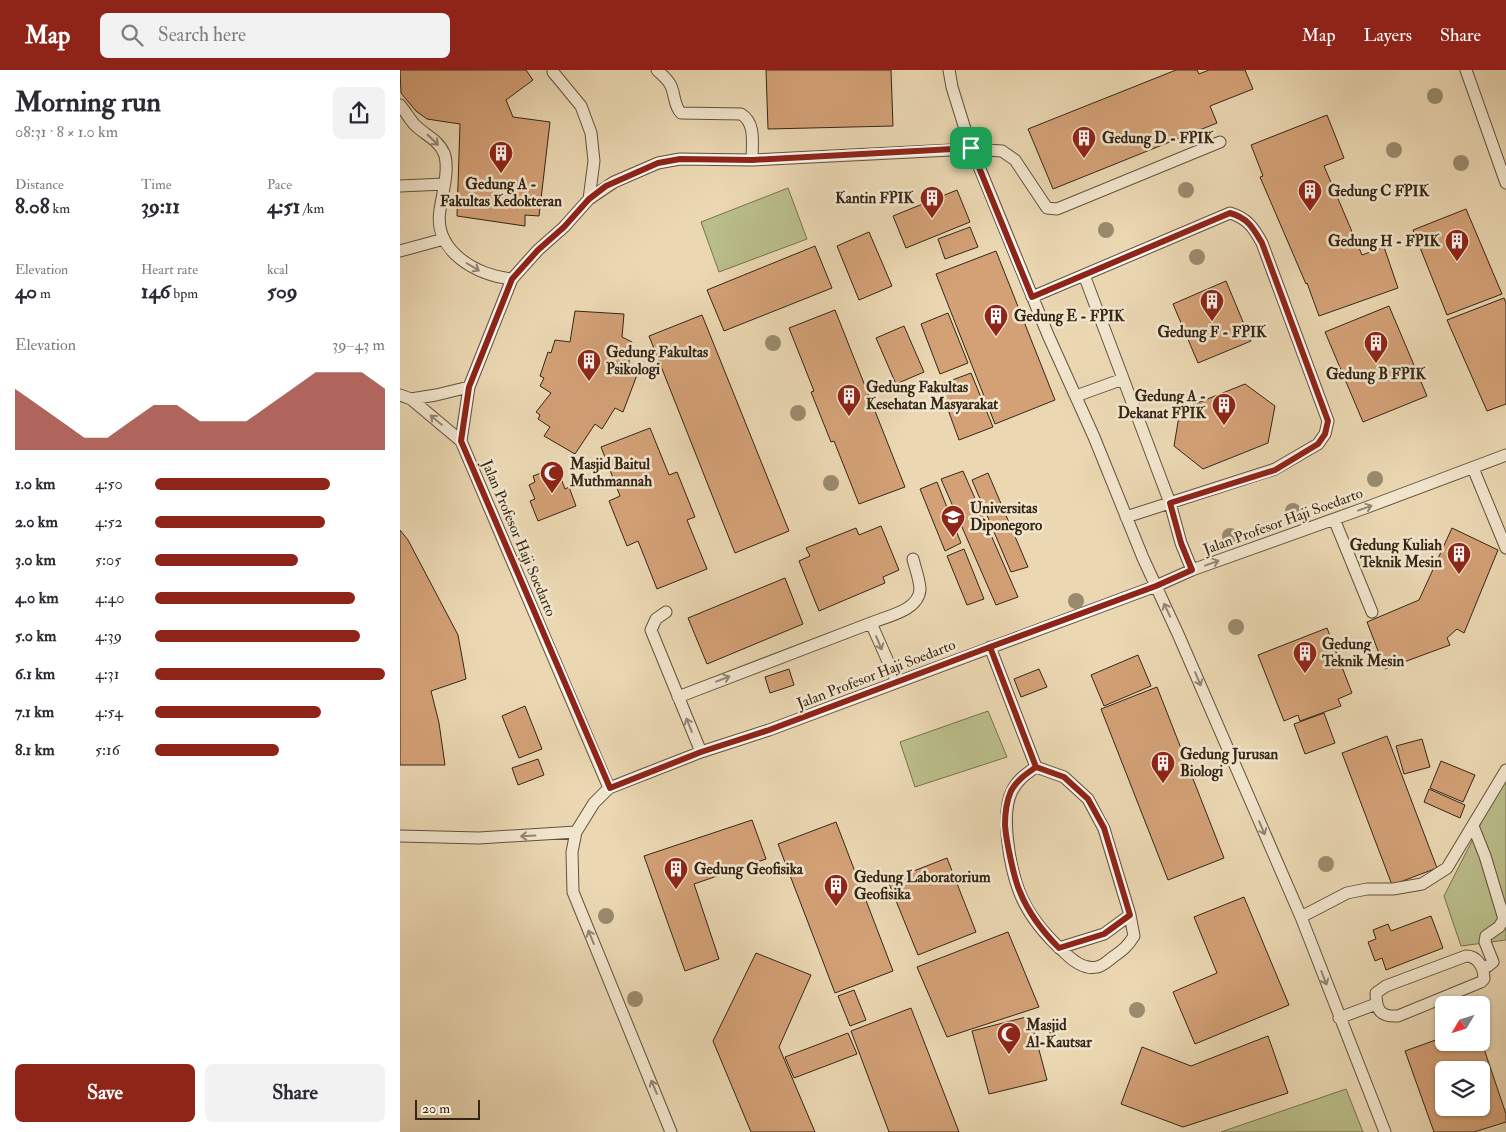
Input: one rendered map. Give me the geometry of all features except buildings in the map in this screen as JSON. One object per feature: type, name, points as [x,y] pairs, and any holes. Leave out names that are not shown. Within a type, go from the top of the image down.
[{"type":"lane","points":[[657,70],[671,85],[677,109],[682,113],[741,114],[748,118],[751,124],[752,160]]},
{"type":"lane","points":[[950,70],[952,87],[971,148],[1032,297],[1094,437],[1126,518],[1301,917],[1385,1132]]},
{"type":"lane","points":[[1466,70],[1506,183]]},
{"type":"lane","points":[[553,72],[581,106],[591,133],[594,161],[589,199]]},
{"type":"lane","points":[[400,105],[414,124],[437,143],[444,153],[446,164],[440,226],[444,239],[451,251],[483,272],[493,276],[512,279]]},
{"type":"lane","points":[[461,441],[469,387],[512,279],[589,199],[614,182],[658,163],[680,159],[752,160],[971,148],[1002,151],[1015,160],[1047,208],[1057,209],[1220,142]]},
{"type":"lane","points":[[400,186],[444,184]]},
{"type":"lane","points":[[1032,297],[1230,213],[1241,216],[1253,227],[1262,243],[1328,421],[1325,434],[1318,444],[1275,470],[1126,518]]},
{"type":"lane","points":[[400,251],[444,239]]},
{"type":"lane","points":[[1084,275],[1170,503],[1181,543],[1192,570]]},
{"type":"lane","points":[[1076,396],[1123,379]]},
{"type":"lane","points":[[406,397],[436,395],[469,387]]},
{"type":"lane","points":[[406,397],[461,441]]},
{"type":"lane","name":"Jalan Profesor Haji Soedarto","points":[[461,441],[610,788],[701,752],[769,730],[1156,586],[1192,570],[1506,455]]},
{"type":"lane","points":[[1473,468],[1506,548]]},
{"type":"lane","points":[[1334,519],[1372,612]]},
{"type":"lane","points":[[678,697],[908,608],[917,601],[920,589],[913,559]]},
{"type":"lane","points":[[666,612],[656,619],[651,630],[701,752]]},
{"type":"lane","points":[[871,623],[897,682]]},
{"type":"lane","points":[[990,647],[1036,767],[1064,777],[1088,799],[1104,828],[1130,915],[1134,936],[1128,947],[1098,967],[1088,967],[1071,960],[1035,920],[1020,892],[1005,825],[1007,804],[1011,792],[1022,776],[1036,767]]},
{"type":"lane","points":[[1301,917],[1347,893],[1367,889],[1393,889],[1422,884],[1447,868],[1506,770]]},
{"type":"lane","points":[[610,788],[594,803],[576,832],[572,852],[574,892],[672,1132]]},
{"type":"lane","points":[[1473,826],[1485,856],[1504,919],[1499,927],[1486,936],[1485,942],[1493,962],[1482,968]]},
{"type":"lane","points":[[400,836],[479,838],[576,832]]},
{"type":"lane","points":[[1059,948],[1104,934],[1130,915]]},
{"type":"lane","points":[[1466,956],[1477,959],[1482,968],[1484,979],[1481,982],[1398,1016],[1388,1017],[1382,1014],[1376,1004],[1376,993],[1386,986],[1466,956]]},
{"type":"lane","points":[[1339,1018],[1376,1004]]},
{"type":"green space","points":[[788,188],[807,239],[719,272],[701,222]]},
{"type":"green space","points":[[988,711],[1007,757],[915,787],[900,742]]},
{"type":"green space","points":[[1506,774],[1506,940],[1461,946],[1444,896]]},
{"type":"green space","points":[[1346,1089],[1363,1132],[1221,1132]]},
{"type":"place","name":"Gedung D - FPIK","points":[[1084,159]]},
{"type":"place","name":"Gedung A - Fakultas Kedokteran","points":[[501,174]]},
{"type":"place","name":"Gedung C FPIK","points":[[1310,212]]},
{"type":"place","name":"Kantin FPIK","points":[[932,219]]},
{"type":"place","name":"Gedung H - FPIK","points":[[1457,262]]},
{"type":"place","name":"Gedung F - FPIK","points":[[1212,322]]},
{"type":"place","name":"Gedung E - FPIK","points":[[996,337]]},
{"type":"place","name":"Gedung B FPIK","points":[[1376,364]]},
{"type":"place","name":"Gedung Fakultas Psikologi","points":[[589,382]]},
{"type":"place","name":"Gedung Fakultas Kesehatan Masyarakat","points":[[849,417]]},
{"type":"place","name":"Gedung A - Dekanat FPIK","points":[[1224,426]]},
{"type":"place","name":"Masjid Baitul Muthmannah","points":[[552,494]]},
{"type":"place","name":"Universitas Diponegoro","points":[[953,538]]},
{"type":"place","name":"Gedung Kuliah Teknik Mesin","points":[[1459,575]]},
{"type":"place","name":"Gedung Teknik Mesin","points":[[1305,674]]},
{"type":"place","name":"Gedung Jurusan Biologi","points":[[1163,784]]},
{"type":"place","name":"Gedung Geofisika","points":[[676,890]]},
{"type":"place","name":"Gedung Laboratorium Geofisika","points":[[836,907]]},
{"type":"place","name":"Masjid Al-Kautsar","points":[[1009,1055]]},
{"type":"route","points":[[971,148],[752,160],[680,159],[658,163],[606,186],[589,199],[512,279],[469,387],[461,441],[610,788],[701,752],[769,730],[990,647],[1013,707],[1036,767],[1022,776],[1011,792],[1007,804],[1005,825],[1011,857],[1020,892],[1035,920],[1045,934],[1059,948],[1104,934],[1130,915],[1104,828],[1088,799],[1064,777],[1036,767],[1013,707],[990,647],[1156,586],[1192,570],[1181,543],[1170,503],[1275,470],[1318,444],[1325,434],[1328,421],[1262,243],[1253,227],[1241,216],[1230,213],[1032,297],[971,148]]}]
